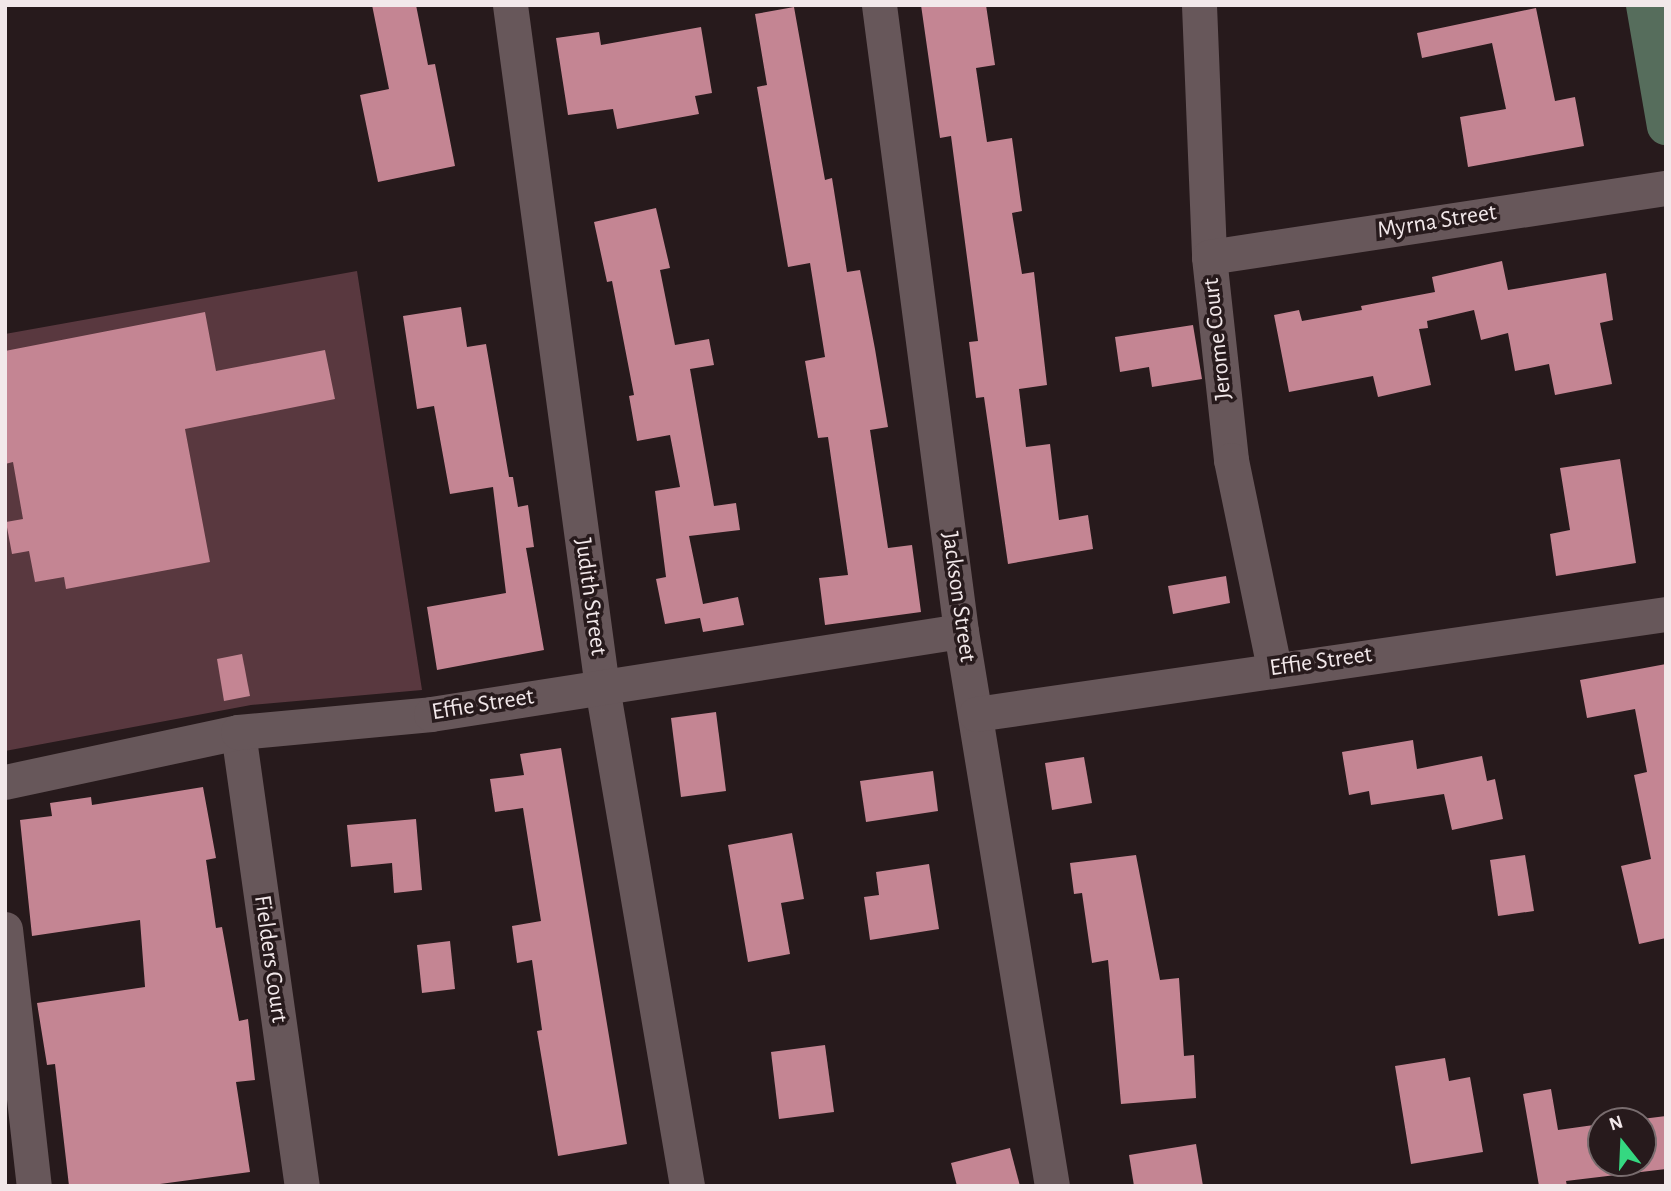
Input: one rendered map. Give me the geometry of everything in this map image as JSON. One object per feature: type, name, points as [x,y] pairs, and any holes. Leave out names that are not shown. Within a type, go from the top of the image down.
[{"type":"main road","points":[[1652,10],[1666,126]]},
{"type":"street","name":"Jackson Street","points":[[879,5],[961,631],[1052,1186]]},
{"type":"street","name":"Jerome Court","points":[[1199,5],[1209,257],[1231,460],[1273,668]]},
{"type":"street","name":"Judith Street","points":[[515,6],[602,687],[687,1186]]},
{"type":"street","name":"Myrna Street","points":[[1209,257],[1666,188]]},
{"type":"street","name":"Effie Street","points":[[976,714],[1273,668],[1666,614]]},
{"type":"street","name":"Effie Street","points":[[5,782],[238,732],[431,714],[961,631]]},
{"type":"street","name":"Fielders Court","points":[[238,732],[302,1186]]},
{"type":"street","points":[[5,929],[34,1186]]},
{"type":"shaded area","points":[[357,271],[422,690],[251,705],[5,751],[5,334]]},
{"type":"building","points":[[372,5],[416,5],[428,65],[435,64],[455,166],[378,182],[360,95],[389,89]]},
{"type":"building","points":[[921,5],[986,5],[995,65],[976,68],[987,142],[1012,138],[1022,211],[1012,213],[1022,274],[1034,272],[1047,385],[1019,389],[1026,447],[1050,444],[1059,520],[1088,515],[1093,549],[1008,564],[984,397],[976,398],[969,342],[978,341],[951,136],[940,138]]},
{"type":"building","points":[[794,7],[825,180],[832,178],[847,272],[860,270],[875,349],[888,427],[870,430],[888,548],[912,545],[921,612],[825,625],[819,578],[848,575],[828,437],[818,438],[805,361],[825,357],[810,263],[788,267],[757,87],[767,85],[755,14]]},
{"type":"building","points":[[1536,8],[1555,101],[1575,97],[1584,146],[1468,167],[1460,117],[1506,109],[1492,43],[1422,58],[1417,33]]},
{"type":"building","points":[[701,27],[712,93],[695,96],[699,114],[617,129],[613,109],[568,115],[556,38],[599,32],[601,45]]},
{"type":"building","points":[[656,208],[670,268],[660,270],[675,345],[709,339],[714,365],[690,369],[714,506],[736,503],[740,530],[689,536],[703,604],[738,597],[744,625],[703,632],[700,618],[665,624],[656,579],[666,577],[655,491],[680,487],[670,435],[637,441],[629,396],[634,395],[612,281],[607,282],[594,222]]},
{"type":"building","points":[[1502,261],[1508,290],[1606,273],[1613,320],[1600,323],[1612,384],[1555,395],[1549,364],[1515,371],[1508,333],[1481,340],[1474,310],[1427,321],[1428,328],[1419,329],[1431,385],[1378,397],[1373,376],[1289,392],[1274,315],[1299,310],[1302,321],[1362,310],[1361,306],[1435,292],[1432,277]]},
{"type":"building","points":[[461,307],[467,347],[486,344],[509,477],[513,477],[518,507],[528,505],[534,547],[526,548],[544,650],[437,670],[427,607],[506,593],[493,487],[450,494],[434,406],[417,409],[403,316]]},
{"type":"building","points":[[205,312],[216,371],[325,350],[335,399],[185,429],[210,562],[66,589],[64,577],[35,582],[29,551],[12,554],[6,522],[23,519],[13,462],[5,464],[5,351]]},
{"type":"building","points":[[1193,325],[1202,379],[1152,387],[1149,367],[1120,372],[1115,337]]},
{"type":"building","points":[[1620,459],[1636,563],[1556,576],[1550,534],[1570,530],[1560,468]]},
{"type":"building","points":[[1226,576],[1230,603],[1173,614],[1168,586]]},
{"type":"building","points":[[242,654],[250,696],[224,701],[217,659]]},
{"type":"building","points":[[1666,664],[1666,938],[1639,944],[1621,866],[1651,859],[1634,775],[1647,772],[1635,709],[1587,718],[1580,680]]},
{"type":"building","points":[[716,712],[726,791],[681,797],[671,718]]},
{"type":"building","points":[[1413,740],[1417,769],[1482,756],[1487,781],[1495,779],[1503,819],[1452,830],[1444,794],[1371,805],[1369,791],[1349,795],[1342,752]]},
{"type":"building","points":[[561,748],[627,1144],[558,1156],[537,1031],[542,1030],[532,960],[517,963],[512,926],[541,921],[523,808],[495,812],[490,779],[524,775],[520,754]]},
{"type":"building","points":[[1084,757],[1092,803],[1052,810],[1045,763]]},
{"type":"building","points":[[933,771],[938,811],[866,822],[860,781]]},
{"type":"building","points":[[203,787],[216,858],[206,860],[216,928],[222,927],[239,1021],[248,1019],[255,1080],[236,1082],[250,1172],[145,1186],[69,1186],[55,1064],[47,1065],[37,1003],[145,987],[140,920],[32,936],[20,820],[52,816],[50,803],[91,797],[92,805]]},
{"type":"building","points":[[416,819],[422,890],[394,893],[392,863],[351,867],[347,825]]},
{"type":"building","points":[[792,833],[804,899],[781,903],[790,954],[748,962],[728,845]]},
{"type":"building","points":[[1136,855],[1160,980],[1179,978],[1184,1056],[1194,1055],[1196,1098],[1121,1104],[1108,960],[1092,963],[1082,893],[1074,894],[1070,863]]},
{"type":"building","points":[[1525,855],[1534,911],[1498,916],[1490,860]]},
{"type":"building","points":[[929,864],[939,929],[870,940],[864,897],[879,895],[876,872]]},
{"type":"building","points":[[450,941],[455,989],[422,993],[417,945]]},
{"type":"building","points":[[825,1045],[834,1112],[779,1119],[771,1052]]},
{"type":"building","points":[[1445,1058],[1449,1081],[1470,1077],[1483,1152],[1411,1164],[1395,1066]]},
{"type":"building","points":[[1551,1089],[1558,1130],[1587,1126],[1587,1177],[1599,1177],[1566,1181],[1567,1186],[1539,1186],[1523,1094]]},
{"type":"building","points":[[1666,1116],[1666,1169],[1657,1170],[1657,1117]]},
{"type":"building","points":[[1196,1144],[1203,1186],[1134,1186],[1129,1155]]},
{"type":"building","points":[[1010,1148],[1020,1186],[957,1186],[951,1163]]}]
